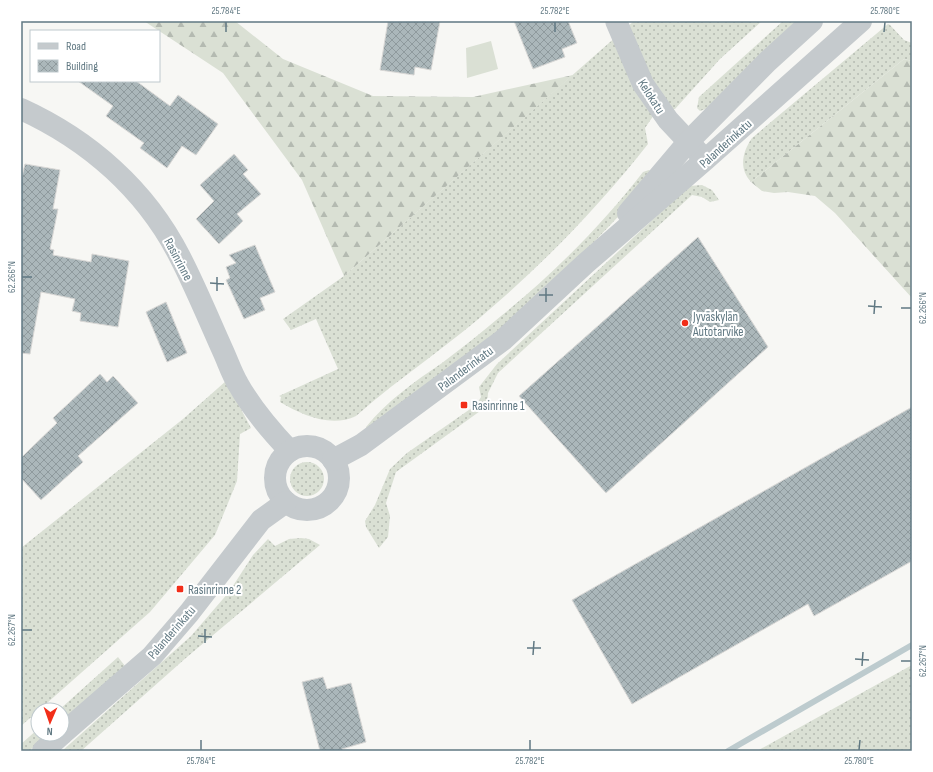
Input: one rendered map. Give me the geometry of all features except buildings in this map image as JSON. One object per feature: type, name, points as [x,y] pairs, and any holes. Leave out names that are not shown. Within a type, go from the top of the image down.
[{"type":"street","name":"Kelokatu","points":[[616,21],[643,84],[668,120],[705,160]]},
{"type":"street","name":"Palanderinkatu","points":[[586,263],[688,142],[768,61],[812,21]]},
{"type":"street","name":"Palanderinkatu","points":[[334,460],[362,445],[503,340],[586,263],[705,160],[861,21]]},
{"type":"street","name":"Rasinrinne","points":[[21,109],[72,136],[96,154],[130,186],[157,220],[180,256],[238,384],[263,423],[290,452]]},
{"type":"street","points":[[313,447],[327,453],[334,460],[338,468],[338,488],[327,504],[317,509],[306,511],[295,508],[279,495],[275,476],[277,466],[282,458],[290,452],[299,448],[313,447]]},
{"type":"street","name":"Palanderinkatu","points":[[70,727],[152,656],[189,612],[261,520],[286,502]]},
{"type":"street","name":"Palanderinkatu","points":[[43,751],[53,742]]},
{"type":"green space","points":[[144,21],[235,21],[283,59],[373,96],[473,97],[573,75],[344,276],[302,180],[223,73],[160,32],[160,30]]},
{"type":"green space","points":[[634,21],[762,21],[720,59],[675,109],[673,109],[665,99],[645,128],[648,144],[613,186],[558,246],[481,317],[373,401],[356,416],[337,421],[327,420],[307,415],[280,402],[281,397],[279,396],[338,369],[316,319],[291,330],[283,319],[344,276]]},
{"type":"green space","points":[[783,21],[802,21],[708,108],[700,111],[697,108],[699,97]]},
{"type":"green space","points":[[888,24],[904,40],[912,43],[912,61],[904,59],[751,182],[744,171],[743,160],[746,148],[752,138]]},
{"type":"green space","points":[[491,41],[498,69],[467,78],[466,48]]},
{"type":"green space","points":[[904,59],[912,61],[912,298],[835,213],[815,196],[788,192],[774,193],[762,191],[751,182]]},
{"type":"green space","points":[[649,170],[652,174],[634,200],[555,283],[503,329],[367,430],[366,427],[392,400],[472,340],[539,284],[594,230],[643,172]]},
{"type":"green space","points":[[702,185],[712,190],[719,200],[710,202],[702,197],[692,195],[498,373],[488,393],[487,406],[396,472],[386,503],[390,516],[388,537],[379,548],[366,527],[365,521],[375,505],[390,469],[407,453],[476,405],[481,397],[479,387],[497,364],[689,186]]},
{"type":"green space","points":[[226,381],[251,428],[240,434],[237,481],[215,535],[150,612],[48,702],[30,702],[30,718],[21,726],[21,548],[183,419]]},
{"type":"green space","points":[[304,462],[310,462],[314,463],[321,469],[324,479],[323,486],[317,493],[310,496],[304,496],[300,495],[293,489],[290,482],[290,476],[291,472],[297,465]]},
{"type":"green space","points":[[268,539],[275,546],[289,539],[309,539],[320,545],[187,657],[81,751],[62,751],[191,636],[229,592],[253,555]]},
{"type":"green space","points":[[118,657],[125,666],[70,715],[70,702],[68,702]]},
{"type":"green space","points":[[912,665],[912,751],[757,751]]},
{"type":"green space","points":[[30,736],[30,742],[39,742],[29,751],[21,751],[21,744]]},
{"type":"waterway","points":[[728,751],[912,645]]},
{"type":"place","name":"Jyväskylän Autotarvike","points":[[685,323]]},
{"type":"place","name":"Rasinrinne 1","points":[[464,405]]},
{"type":"place","name":"Rasinrinne 2","points":[[180,589]]}]
